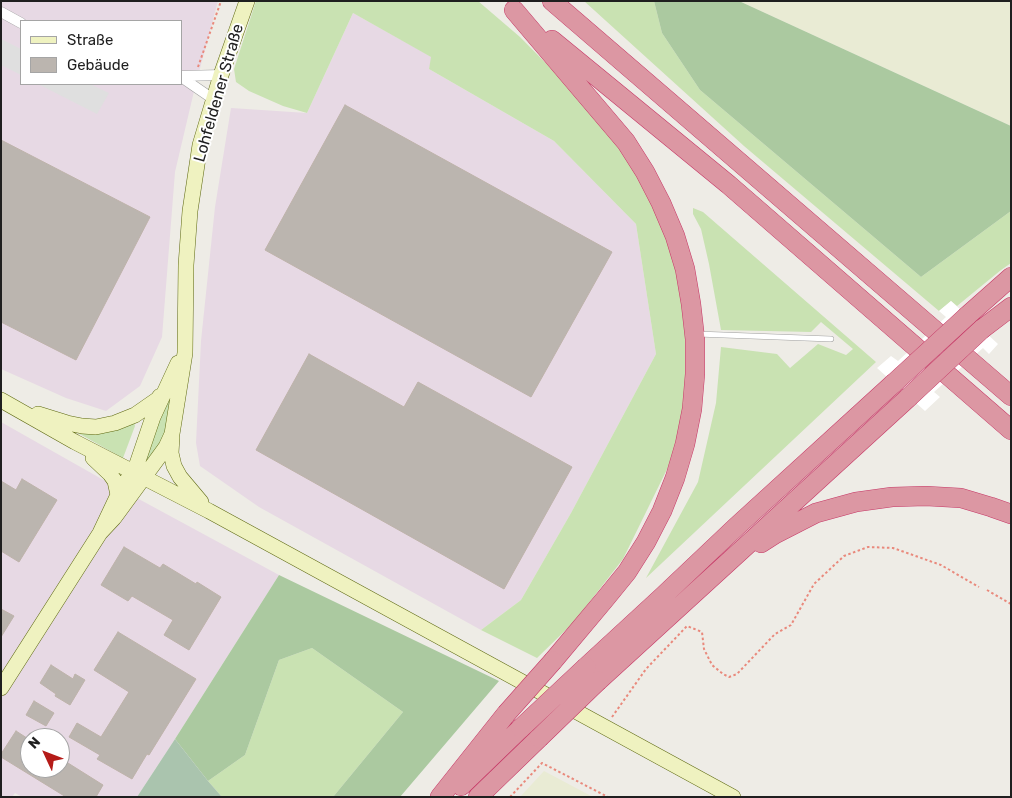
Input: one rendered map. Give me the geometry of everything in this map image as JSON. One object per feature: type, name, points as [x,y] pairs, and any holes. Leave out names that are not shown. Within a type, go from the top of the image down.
[{"type":"highway","points":[[552,1],[1011,396]]},
{"type":"highway","points":[[440,797],[506,714],[627,572],[646,542],[662,511],[675,478],[685,444],[692,409],[695,374],[691,304],[685,269],[661,203],[645,172],[626,142],[509,6]]},
{"type":"highway","points":[[509,6],[728,186],[1011,430]]},
{"type":"highway","points":[[478,797],[539,738],[592,674],[662,597],[967,316],[1011,278]]},
{"type":"highway","points":[[450,797],[522,728],[592,674],[722,568],[982,329],[1011,307]]},
{"type":"highway","points":[[722,568],[775,534],[816,513],[856,502],[892,497],[961,498],[1011,514]]},
{"type":"main road","name":"Lohfeldener Straße","points":[[138,474],[162,452],[172,434],[185,353],[186,265],[190,211],[200,145],[221,75],[247,1]]},
{"type":"main road","name":"Lohfeldener Straße","points":[[138,474],[153,417],[176,367],[185,335]]},
{"type":"main road","points":[[5,402],[67,423],[96,427],[115,423],[135,415],[158,399],[166,389]]},
{"type":"main road","points":[[5,402],[75,442],[209,510],[733,797]]},
{"type":"main road","points":[[172,434],[171,453],[174,466],[180,477],[209,510]]},
{"type":"main road","points":[[75,442],[110,474],[115,481],[118,495]]},
{"type":"main road","points":[[1,688],[100,533],[118,495],[138,474]]},
{"type":"main road","points":[[100,533],[114,518],[138,474]]},
{"type":"street","points":[[1,12],[20,22]]},
{"type":"street","points":[[182,77],[221,75]]},
{"type":"street","points":[[182,78],[213,100]]},
{"type":"lane","points":[[694,334],[832,339]]},
{"type":"path","points":[[196,76],[221,1]]},
{"type":"path","points":[[605,728],[646,669],[687,626],[702,632],[704,648],[712,664],[723,674],[730,677],[737,674],[775,634],[791,625],[814,584],[844,556],[868,547],[893,548],[941,565],[980,586]]},
{"type":"path","points":[[986,590],[1011,604]]},
{"type":"path","points":[[510,797],[542,763],[608,797]]},
{"type":"shaded area","points":[[1,1],[218,1],[175,172],[162,337],[140,386],[106,411],[66,398],[1,369]]},
{"type":"shaded area","points":[[353,13],[432,57],[429,69],[554,141],[636,224],[656,354],[571,513],[521,600],[481,630],[259,507],[200,466],[196,443],[201,341],[215,207],[231,108],[307,113]]},
{"type":"shaded area","points":[[1,39],[20,48],[20,74],[1,65]]},
{"type":"shaded area","points":[[40,85],[92,85],[109,93],[97,114]]},
{"type":"shaded area","points":[[1,422],[279,575],[137,797],[22,797],[15,793],[12,797],[1,797]]},
{"type":"green space","points":[[256,1],[478,1],[520,37],[604,122],[649,189],[670,236],[690,316],[688,385],[673,457],[623,559],[574,622],[537,658],[481,630],[521,600],[571,513],[656,354],[636,224],[554,141],[429,69],[431,57],[353,13],[307,113],[283,106],[249,91],[236,82],[234,69]]},
{"type":"green space","points":[[584,1],[654,1],[662,33],[700,90],[921,277],[1011,211],[1011,263],[957,306],[951,301],[939,311],[744,146]]},
{"type":"green space","points":[[654,1],[739,1],[1011,126],[1011,211],[921,277],[700,90],[662,33]]},
{"type":"green space","points":[[739,1],[1011,1],[1011,126]]},
{"type":"green space","points":[[693,208],[703,212],[876,362],[646,578],[698,482],[716,403],[721,347],[777,354],[790,368],[818,344],[846,355],[853,349],[821,322],[811,332],[721,330],[701,229],[693,214]]},
{"type":"green space","points":[[173,388],[167,433],[145,462],[145,456]]},
{"type":"green space","points":[[134,421],[135,426],[123,458],[76,432]]},
{"type":"green space","points":[[279,575],[499,681],[400,797],[333,797],[403,712],[312,648],[279,660],[245,755],[208,781],[175,739]]},
{"type":"green space","points":[[312,648],[403,712],[333,797],[222,797],[208,781],[245,755],[279,660]]},
{"type":"green space","points":[[175,739],[208,781],[222,797],[137,797]]},
{"type":"green space","points":[[544,771],[593,797],[520,797]]},
{"type":"pier","points":[[951,301],[998,344],[989,354],[983,348],[934,392],[940,397],[925,411],[877,368],[891,356],[898,361],[946,317],[939,311]]},
{"type":"building","points":[[345,105],[612,252],[531,397],[265,250]]},
{"type":"building","points":[[1,140],[150,217],[76,360],[1,322]]},
{"type":"building","points":[[309,354],[404,407],[418,382],[572,467],[504,589],[256,450]]},
{"type":"building","points":[[22,479],[57,500],[19,562],[1,551],[1,481],[16,490]]},
{"type":"building","points":[[124,547],[160,568],[163,564],[221,597],[189,650],[164,635],[173,620],[132,596],[128,601],[101,585]]},
{"type":"building","points":[[1,609],[14,616],[1,637]]},
{"type":"building","points":[[118,632],[196,679],[132,779],[97,759],[100,755],[70,738],[77,723],[101,737],[129,692],[94,670]]},
{"type":"building","points":[[51,665],[73,679],[75,674],[85,680],[70,705],[55,696],[56,694],[40,683]]},
{"type":"building","points":[[34,701],[54,713],[46,726],[26,715]]},
{"type":"building","points":[[16,731],[20,734],[20,769],[1,757]]},
{"type":"building","points":[[70,764],[103,785],[96,797],[66,797],[35,778],[70,778]]}]
